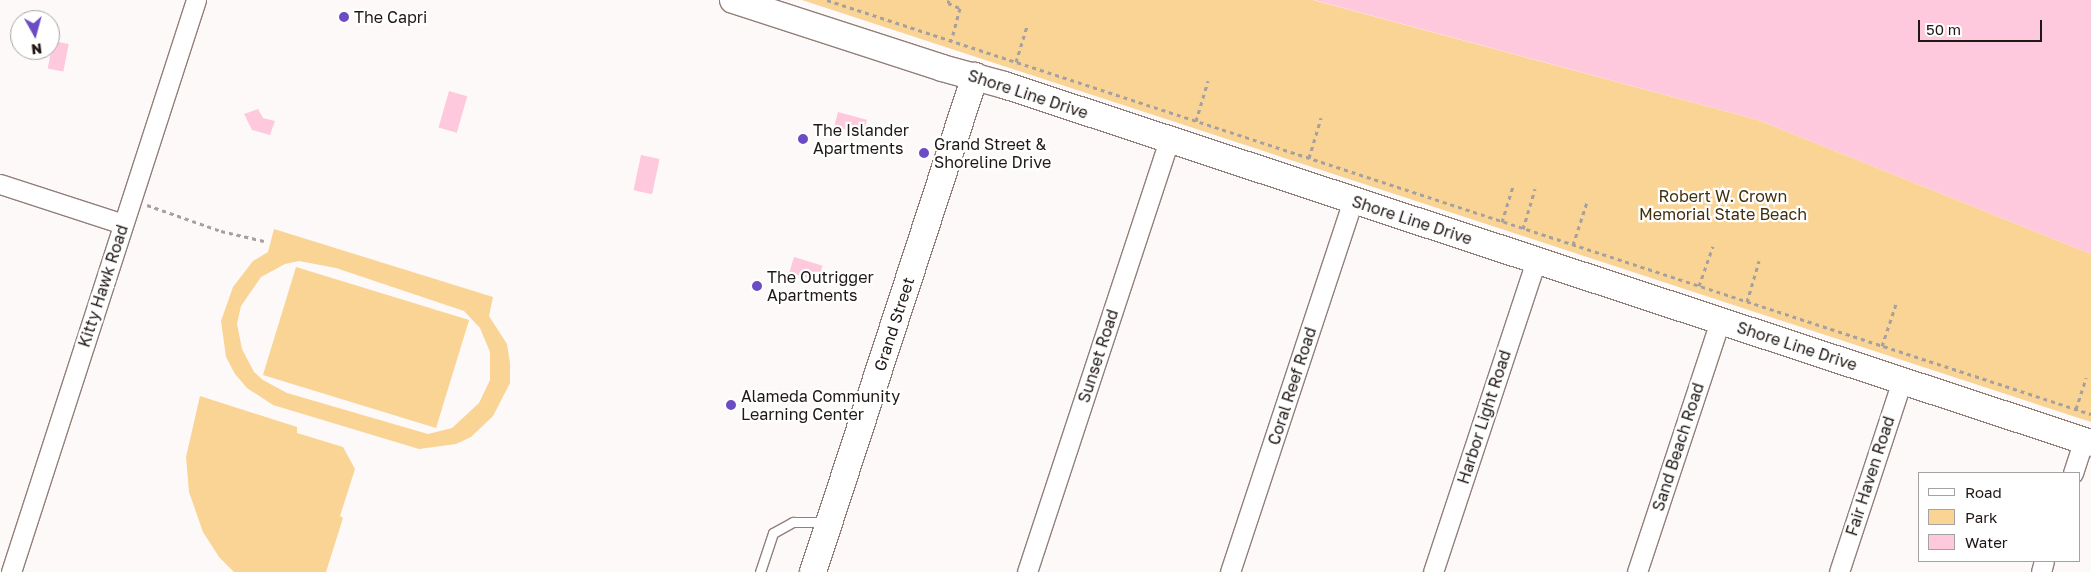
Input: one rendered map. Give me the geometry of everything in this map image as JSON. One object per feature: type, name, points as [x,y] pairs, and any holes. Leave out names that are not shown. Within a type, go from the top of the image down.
[{"type":"street","name":"Kitty Hawk Road","points":[[11,572],[130,199],[196,0]]},
{"type":"street","name":"Shore Line Drive","points":[[733,0],[942,68],[975,76],[1536,262],[2087,441]]},
{"type":"street","name":"Grand Street","points":[[813,572],[975,76]]},
{"type":"street","name":"Sunset Road","points":[[1028,572],[1169,140]]},
{"type":"street","points":[[0,184],[123,224]]},
{"type":"street","name":"Coral Reef Road","points":[[1230,572],[1353,200]]},
{"type":"street","name":"Harbor Light Road","points":[[1433,572],[1536,262]]},
{"type":"street","name":"Sand Beach Road","points":[[1637,572],[1720,321]]},
{"type":"street","name":"Fair Haven Road","points":[[1839,572],[1902,380]]},
{"type":"street","points":[[2073,472],[2087,441]]},
{"type":"lane","points":[[760,572],[773,533],[793,522],[830,522]]},
{"type":"path","points":[[827,0],[2091,414]]},
{"type":"path","points":[[949,0],[948,3],[960,8],[951,41]]},
{"type":"path","points":[[1016,62],[1027,25]]},
{"type":"path","points":[[906,32],[907,27]]},
{"type":"path","points":[[1196,121],[1208,81]]},
{"type":"path","points":[[1309,158],[1321,118]]},
{"type":"path","points":[[1502,222],[1513,185]]},
{"type":"path","points":[[1523,229],[1535,189]]},
{"type":"path","points":[[130,199],[221,230],[264,241]]},
{"type":"path","points":[[1573,245],[1587,202]]},
{"type":"path","points":[[1699,286],[1713,246]]},
{"type":"path","points":[[1747,302],[1759,261]]},
{"type":"path","points":[[1882,346],[1896,304]]},
{"type":"path","points":[[2076,409],[2086,378]]},
{"type":"green space","name":"Robert W. Crown Memorial State Beach","points":[[802,0],[1313,0],[1758,120],[2091,254],[2091,422]]},
{"type":"green space","points":[[274,229],[493,297],[489,316],[507,344],[510,363],[510,383],[493,416],[471,437],[456,444],[419,449],[273,405],[247,388],[235,374],[226,357],[221,321],[233,287],[253,261],[268,252]],"holes":[[[299,261],[336,268],[464,311],[480,328],[490,352],[490,380],[479,403],[452,428],[428,434],[287,393],[263,380],[254,372],[242,349],[237,324],[241,306],[261,277],[285,264]]]},
{"type":"green space","points":[[296,267],[469,320],[436,428],[263,375]]},
{"type":"green space","points":[[200,396],[297,427],[297,433],[343,447],[355,469],[340,516],[343,518],[326,572],[234,572],[219,557],[203,532],[189,492],[186,457]]},
{"type":"water","points":[[1314,0],[2091,0],[2091,254],[1758,120]]},
{"type":"water","points":[[60,42],[69,44],[63,72],[48,68],[49,60],[60,60]]},
{"type":"water","points":[[449,91],[467,96],[457,133],[439,128]]},
{"type":"water","points":[[258,109],[263,118],[275,121],[270,135],[252,130],[244,114]]},
{"type":"water","points":[[838,112],[867,120],[863,134],[834,126]]},
{"type":"water","points":[[641,155],[660,159],[652,194],[634,190]]},
{"type":"water","points":[[794,257],[823,266],[818,281],[789,272]]},
{"type":"place","name":"The Capri","points":[[344,17]]},
{"type":"place","name":"The Islander Apartments","points":[[803,139]]},
{"type":"place","name":"Grand Street & Shoreline Drive","points":[[924,153]]},
{"type":"place","name":"The Outrigger Apartments","points":[[757,286]]},
{"type":"place","name":"Alameda Community Learning Center","points":[[731,405]]}]
